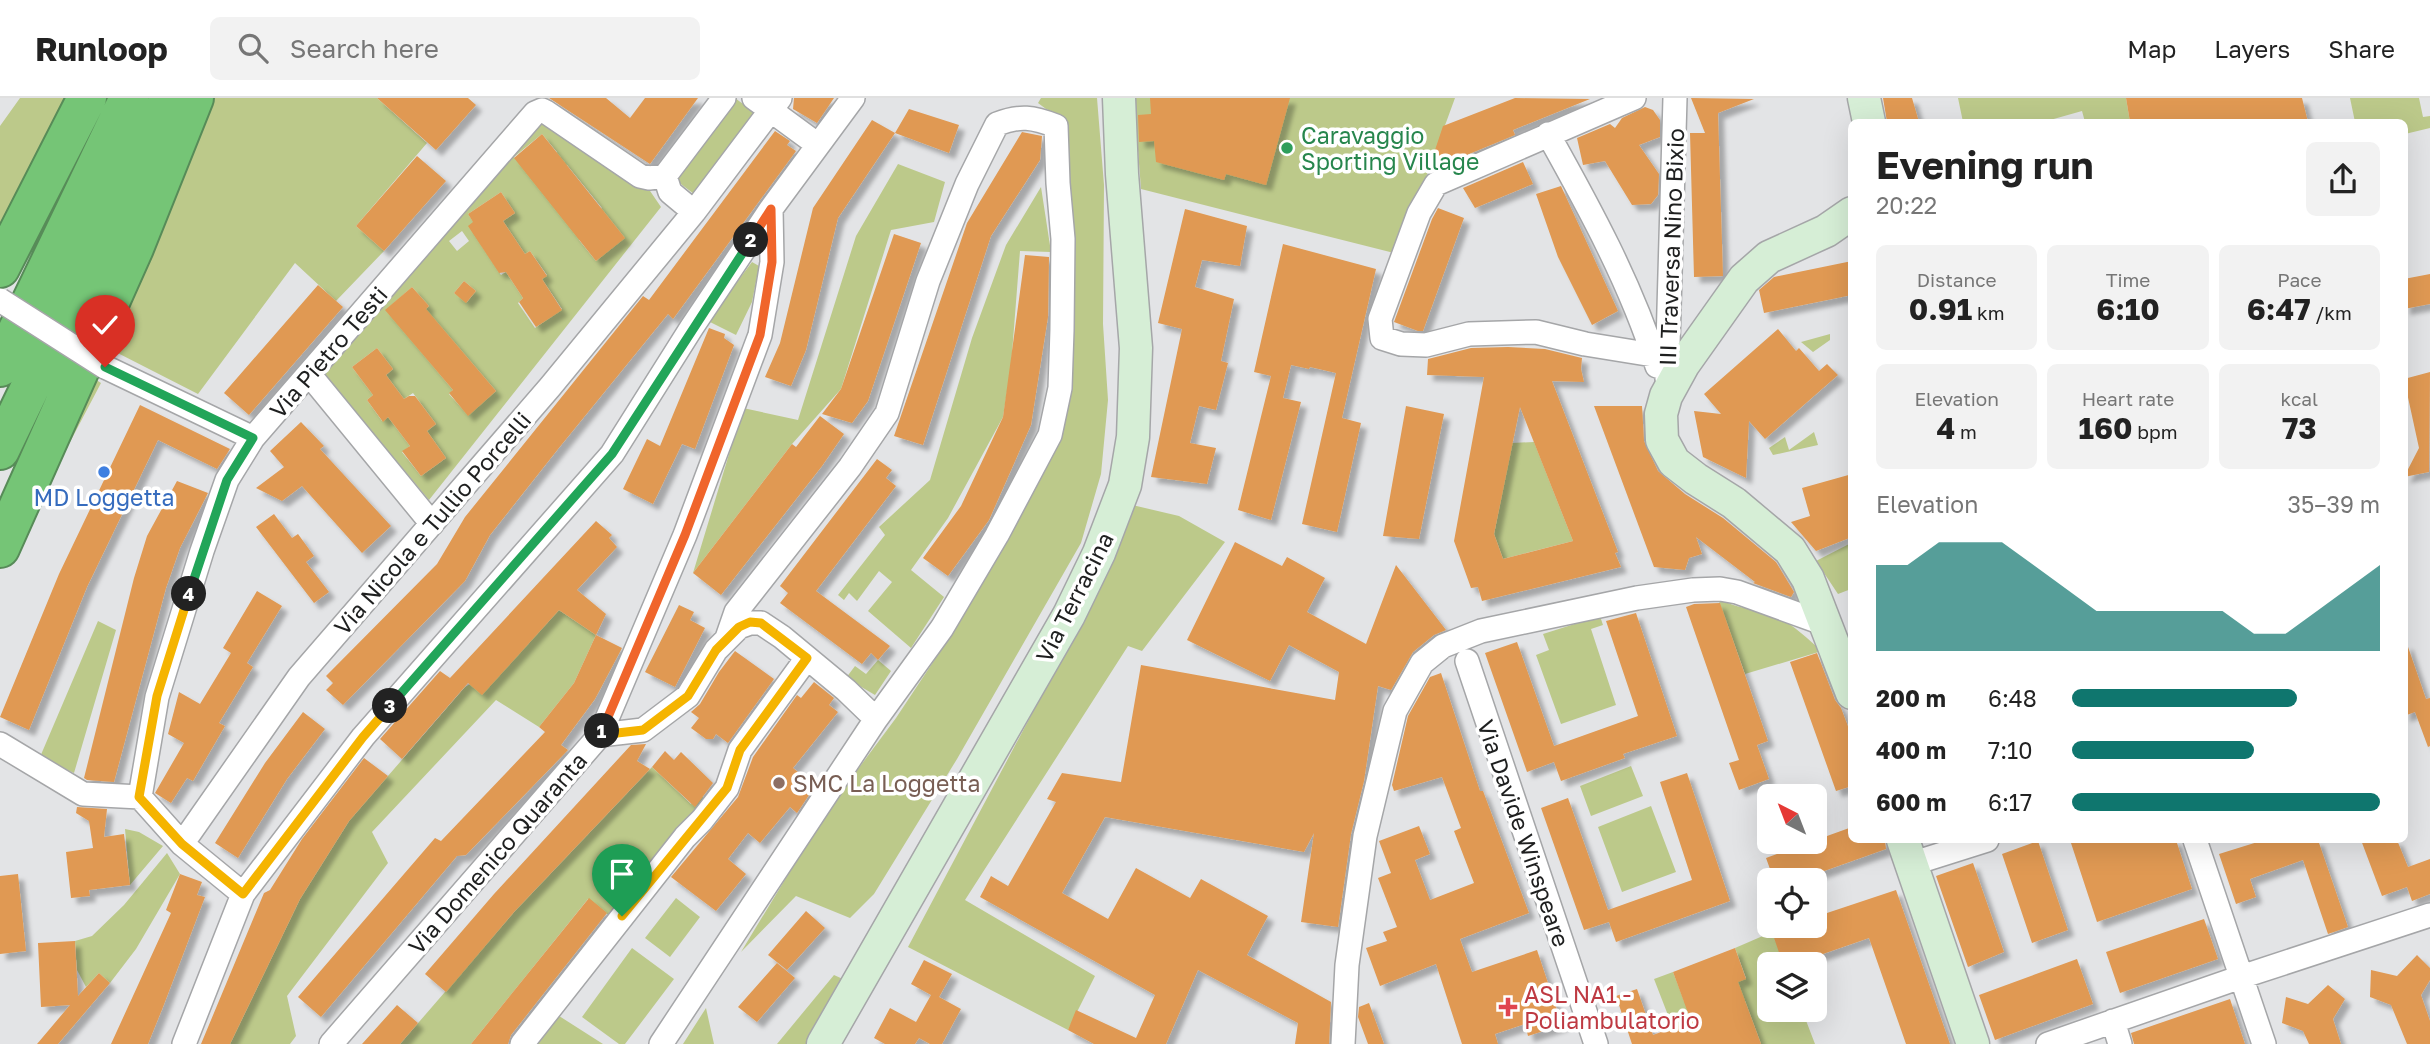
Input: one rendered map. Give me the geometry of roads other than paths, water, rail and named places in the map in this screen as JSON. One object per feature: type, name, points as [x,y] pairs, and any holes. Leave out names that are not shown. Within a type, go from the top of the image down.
[{"type":"highway","points":[[0,268],[88,98]]},
{"type":"highway","points":[[0,367],[129,98]]},
{"type":"highway","points":[[0,450],[170,98]]},
{"type":"highway","points":[[0,548],[134,248],[194,98]]},
{"type":"main road","name":"Via Terracina","points":[[823,1044],[1069,615],[1100,553],[1125,485],[1133,437],[1136,348],[1122,174],[1119,98]]},
{"type":"main road","points":[[1864,98],[1868,119]]},
{"type":"main road","points":[[1848,216],[1826,231],[1769,257],[1744,279],[1683,365],[1666,396],[1661,414],[1662,440],[1674,462],[1696,480],[1734,503],[1790,550],[1808,579],[1848,677]]},
{"type":"main road","points":[[1907,852],[1973,1044]]},
{"type":"street","points":[[694,212],[670,192],[665,176],[724,98]]},
{"type":"street","points":[[184,1044],[243,894],[363,737],[612,454],[771,209],[853,98]]},
{"type":"street","points":[[1634,98],[1436,184],[1419,213],[1380,319],[1382,338],[1401,344],[1426,345],[1469,334],[1536,332],[1585,344],[1653,355]]},
{"type":"street","name":"III Traversa Nino Bixio","points":[[1666,396],[1675,98]]},
{"type":"street","name":"Via Nicola e Tullio Porcelli","points":[[182,844],[299,677],[550,387],[694,212],[768,102],[818,145]]},
{"type":"street","name":"Via Pietro Testi","points":[[139,797],[157,696],[202,551],[227,480],[253,438],[535,113],[542,110],[546,112],[640,176],[665,176]]},
{"type":"street","points":[[661,1044],[876,719],[942,628],[997,536],[1050,435],[1060,388],[1062,330],[1063,239],[1056,126],[1033,117],[1009,119],[997,124],[967,184],[928,281],[887,413],[850,467],[736,612],[727,638]]},
{"type":"street","points":[[1548,134],[1594,216],[1635,304],[1666,396]]},
{"type":"street","name":"Via Domenico Quaranta","points":[[331,1044],[600,735],[685,535],[760,335],[772,262],[771,209]]},
{"type":"street","points":[[0,300],[105,367],[253,438]]},
{"type":"street","points":[[309,374],[432,524]]},
{"type":"street","points":[[1343,1044],[1347,965],[1365,836],[1395,711],[1422,663],[1443,646],[1481,631],[1637,598],[1693,590],[1720,589],[1737,592],[1825,624]]},
{"type":"street","points":[[600,735],[643,730],[688,696],[716,650],[739,627],[750,622],[761,623],[807,658],[876,719]]},
{"type":"street","points":[[522,1044],[669,857],[727,788],[740,750],[807,658]]},
{"type":"street","name":"Via Davide Winspeare","points":[[1467,661],[1596,1044]]},
{"type":"street","points":[[0,744],[83,794],[139,797],[182,844],[243,894]]},
{"type":"street","points":[[1907,852],[1967,843]]},
{"type":"street","points":[[2196,843],[2264,1044]]},
{"type":"street","points":[[2048,1044],[2430,915]]},
{"type":"street","points":[[2113,1021],[2120,1044]]},
{"type":"place","name":"Caravaggio Sporting Village","points":[[1287,148]]},
{"type":"place","name":"MD Loggetta","points":[[104,472]]},
{"type":"place","name":"SMC La Loggetta","points":[[779,783]]},
{"type":"place","name":"ASL NA1 - Poliambulatorio","points":[[1508,1007]]}]
